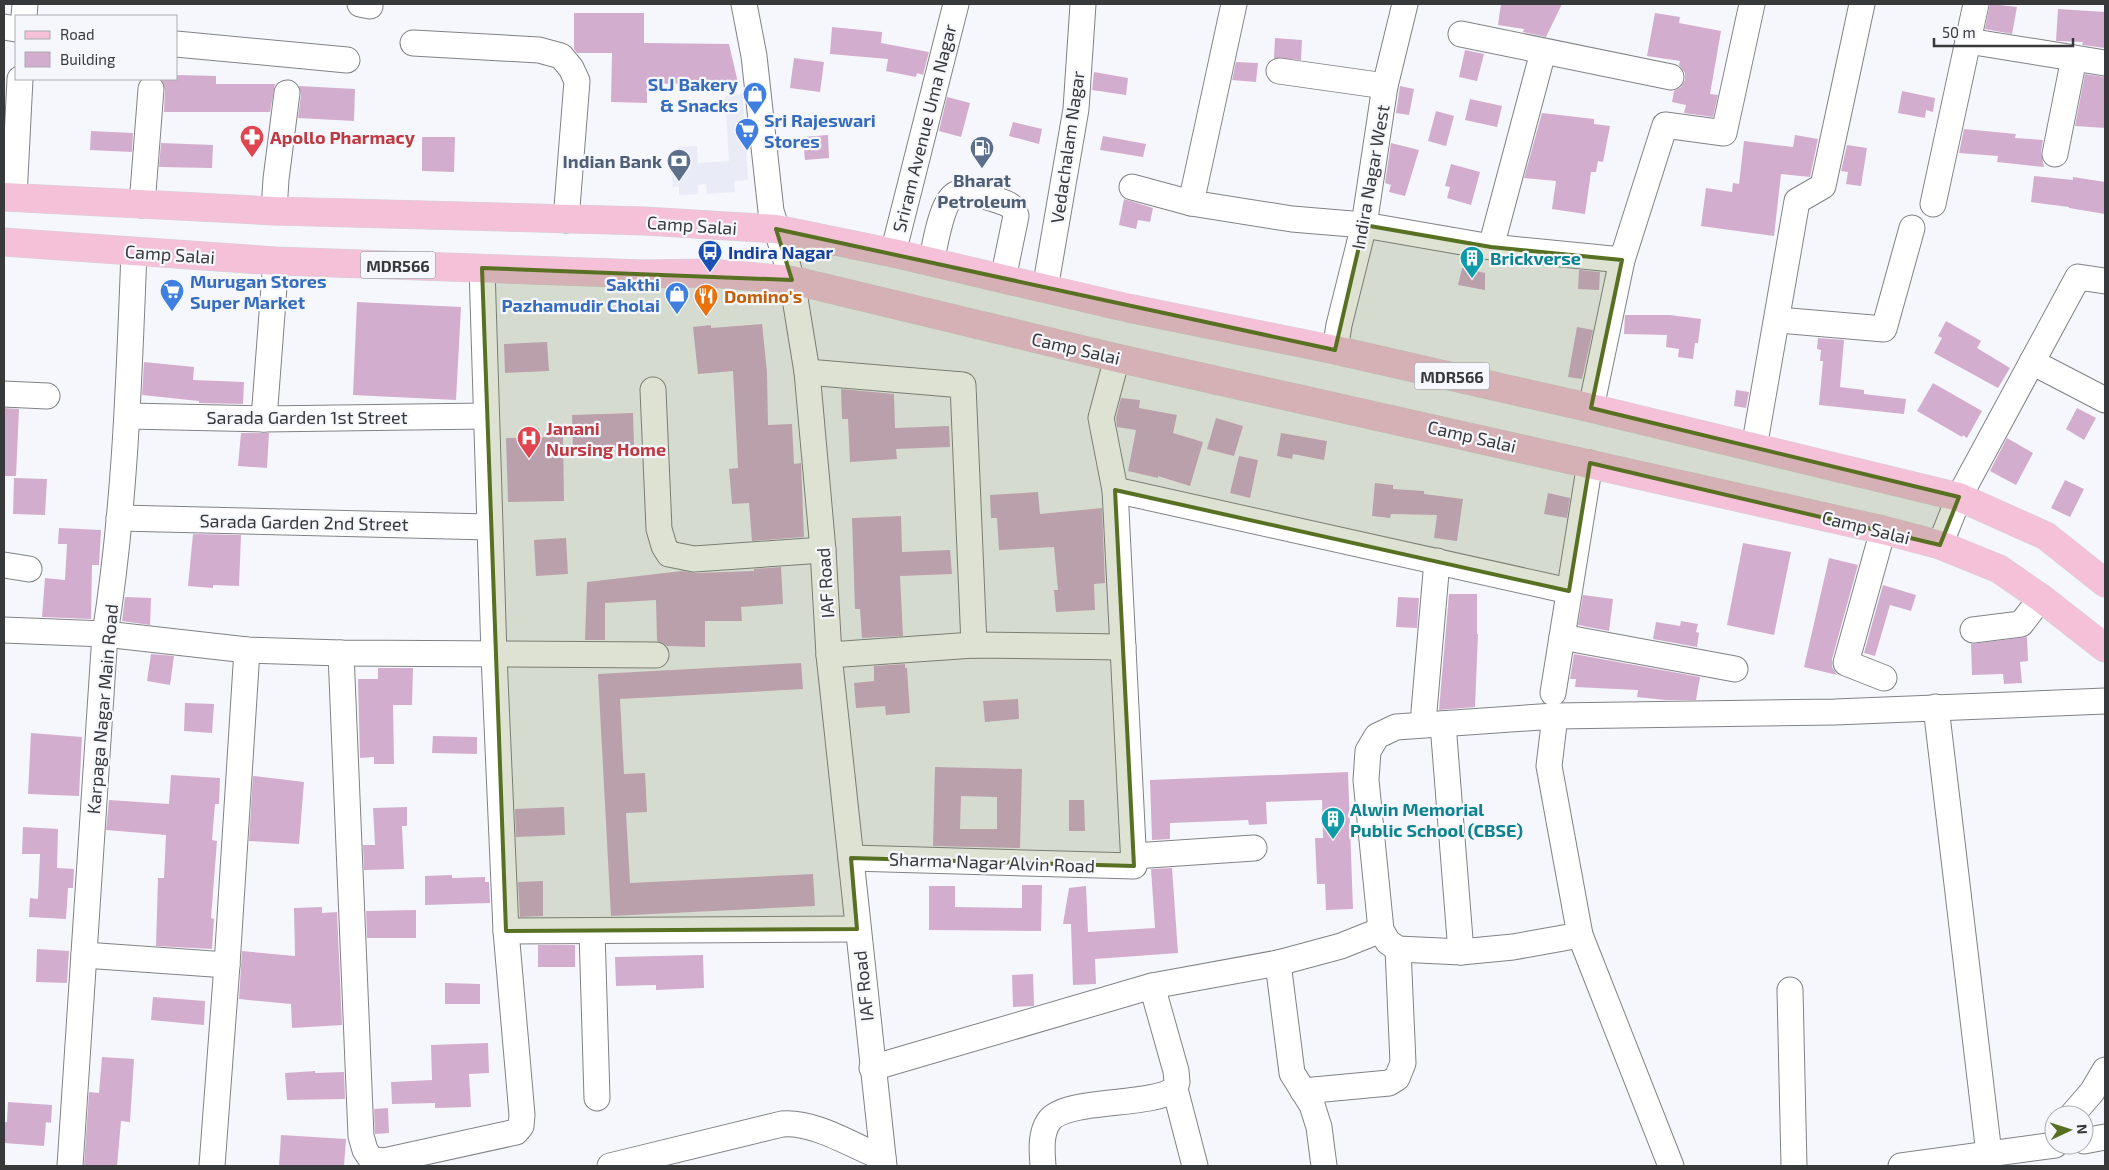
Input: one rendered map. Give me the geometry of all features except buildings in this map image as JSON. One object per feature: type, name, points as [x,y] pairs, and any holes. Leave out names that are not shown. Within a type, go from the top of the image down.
[{"type":"main road","name":"Camp Salai","points":[[9,197],[274,211],[645,221],[776,229],[893,253],[1045,289],[1335,350],[1591,408],[1959,497],[2046,536],[2105,583]]},
{"type":"main road","name":"Camp Salai","points":[[4,242],[276,261],[644,274],[710,274],[792,280],[1117,358],[1590,463],[1883,530],[1940,545],[1998,569],[2041,598],[2105,648]]},
{"type":"street","name":"IAF Road","points":[[744,4],[754,56],[771,211],[792,280],[807,372],[823,550],[829,655],[857,929],[884,1162]]},
{"type":"street","name":"Sriram Avenue Uma Nagar","points":[[893,253],[956,4]]},
{"type":"street","name":"Vedachalam Nagar","points":[[1045,289],[1076,109],[1083,4]]},
{"type":"street","points":[[1191,203],[1234,4]]},
{"type":"street","name":"Indira Nagar West","points":[[1335,350],[1339,326],[1364,225],[1385,86],[1405,4]]},
{"type":"street","points":[[1591,408],[1622,260],[1664,125],[1724,133],[1752,4]]},
{"type":"street","points":[[1754,448],[1778,320],[1797,201],[1823,186],[1862,4]]},
{"type":"street","points":[[1933,204],[1976,4]]},
{"type":"street","points":[[1461,34],[1671,77]]},
{"type":"street","points":[[1968,41],[2105,63]]},
{"type":"street","points":[[178,44],[347,60]]},
{"type":"street","points":[[413,44],[539,50],[560,56],[571,68],[577,81],[566,220]]},
{"type":"street","points":[[1491,248],[1543,52]]},
{"type":"street","points":[[2055,154],[2074,58]]},
{"type":"street","points":[[1279,71],[1385,86]]},
{"type":"street","points":[[9,197],[20,80]]},
{"type":"street","points":[[142,204],[151,89]]},
{"type":"street","points":[[274,211],[276,180],[288,93]]},
{"type":"street","points":[[1132,187],[1191,203],[1292,220],[1364,225],[1491,248],[1622,260]]},
{"type":"street","points":[[931,262],[948,201],[955,194],[966,192],[1009,204],[1014,209],[1016,216],[1003,279]]},
{"type":"street","points":[[1778,320],[1884,329],[1912,228]]},
{"type":"street","name":"Karpaga Nagar Main Road","points":[[70,1166],[105,634],[114,581],[128,416],[134,252]]},
{"type":"street","points":[[264,419],[276,261]]},
{"type":"street","points":[[340,653],[361,1136],[365,1150],[371,1159],[384,1160],[516,1132],[521,1126],[522,1107],[506,931],[489,527],[482,268]]},
{"type":"street","points":[[1940,545],[1959,497],[2078,277],[2105,281]]},
{"type":"street","points":[[1117,358],[1101,418],[1115,490],[1134,861]]},
{"type":"street","points":[[2032,362],[2105,400]]},
{"type":"street","points":[[807,372],[963,385],[974,645]]},
{"type":"street","points":[[653,390],[659,529],[664,546],[670,554],[694,559],[823,550]]},
{"type":"street","points":[[4,394],[47,396]]},
{"type":"street","name":"Sarada Garden 1st Street","points":[[128,416],[264,419],[486,416]]},
{"type":"street","points":[[1590,463],[1562,637],[1549,766],[1580,935],[1671,1166]]},
{"type":"street","points":[[1115,490],[1569,591]]},
{"type":"street","name":"Sarada Garden 2nd Street","points":[[119,518],[489,527]]},
{"type":"street","points":[[1883,530],[1846,663],[1884,678]]},
{"type":"street","points":[[1437,562],[1433,717],[1460,952]]},
{"type":"street","points":[[4,565],[28,569]]},
{"type":"street","points":[[1973,630],[2020,624],[2041,598]]},
{"type":"street","points":[[4,630],[105,634],[247,650],[494,655],[656,655]]},
{"type":"street","points":[[1562,637],[1735,669]]},
{"type":"street","points":[[829,655],[974,645],[1123,647]]},
{"type":"street","points":[[212,1166],[247,650]]},
{"type":"street","points":[[1580,935],[1512,947],[1460,952],[1398,949],[1388,942],[1380,930],[1366,780],[1368,751],[1377,736],[1396,727],[1433,717],[1554,704],[1835,712],[2105,701]]},
{"type":"street","points":[[1936,707],[1989,1154]]},
{"type":"street","name":"Sharma Nagar Alvin Road","points":[[851,858],[1134,861],[1254,848]]},
{"type":"street","points":[[506,931],[857,929]]},
{"type":"street","points":[[871,1057],[1152,986],[1278,963],[1341,946],[1380,930]]},
{"type":"street","points":[[592,931],[597,1098]]},
{"type":"street","points":[[1303,1091],[1389,1083],[1397,1078],[1403,1063],[1398,949]]},
{"type":"street","points":[[84,956],[227,965]]},
{"type":"street","points":[[1278,963],[1292,1073],[1312,1105],[1319,1126],[1324,1166]]},
{"type":"street","points":[[1152,986],[1176,1071],[1177,1082],[1175,1089],[1195,1166]]},
{"type":"street","points":[[1790,990],[1794,1166]]},
{"type":"street","points":[[2081,1105],[2092,1092],[2105,1070]]},
{"type":"street","points":[[1043,1166],[1042,1144],[1045,1129],[1050,1119],[1059,1113],[1106,1103],[1161,1096],[1175,1089]]},
{"type":"street","points":[[610,1166],[782,1124],[794,1123],[810,1127],[884,1162]]},
{"type":"street","points":[[1901,1166],[1989,1154],[2044,1143]]},
{"type":"highlighted area","points":[[1364,225],[1491,247],[1622,260],[1591,408],[1959,497],[1940,545],[1590,463],[1569,591],[1115,490],[1134,866],[851,858],[857,929],[506,931],[482,268],[792,280],[776,229],[1335,350]]},
{"type":"shaded area","points":[[743,94],[748,180],[734,181],[735,192],[707,194],[706,184],[698,185],[698,194],[679,195],[679,186],[673,187],[671,164],[678,163],[678,147],[697,146],[698,163],[729,161],[725,96]]},
{"type":"place","name":"SLJ Bakery & Snacks","points":[[755,115]]},
{"type":"place","name":"Sri Rajeswari Stores","points":[[747,151]]},
{"type":"place","name":"Apollo Pharmacy","points":[[252,158]]},
{"type":"place","name":"Bharat Petroleum","points":[[982,169]]},
{"type":"place","name":"Indian Bank","points":[[679,182]]},
{"type":"place","name":"Indira Nagar","points":[[710,273]]},
{"type":"place","name":"Brickverse","points":[[1472,279]]},
{"type":"place","name":"Murugan Stores Super Market","points":[[172,312]]},
{"type":"place","name":"Sakthi Pazhamudir Cholai","points":[[677,315]]},
{"type":"place","name":"Domino's","points":[[706,317]]},
{"type":"place","name":"Janani Nursing Home","points":[[529,459]]},
{"type":"place","name":"Alwin Memorial Public School (CBSE)","points":[[1333,840]]}]
